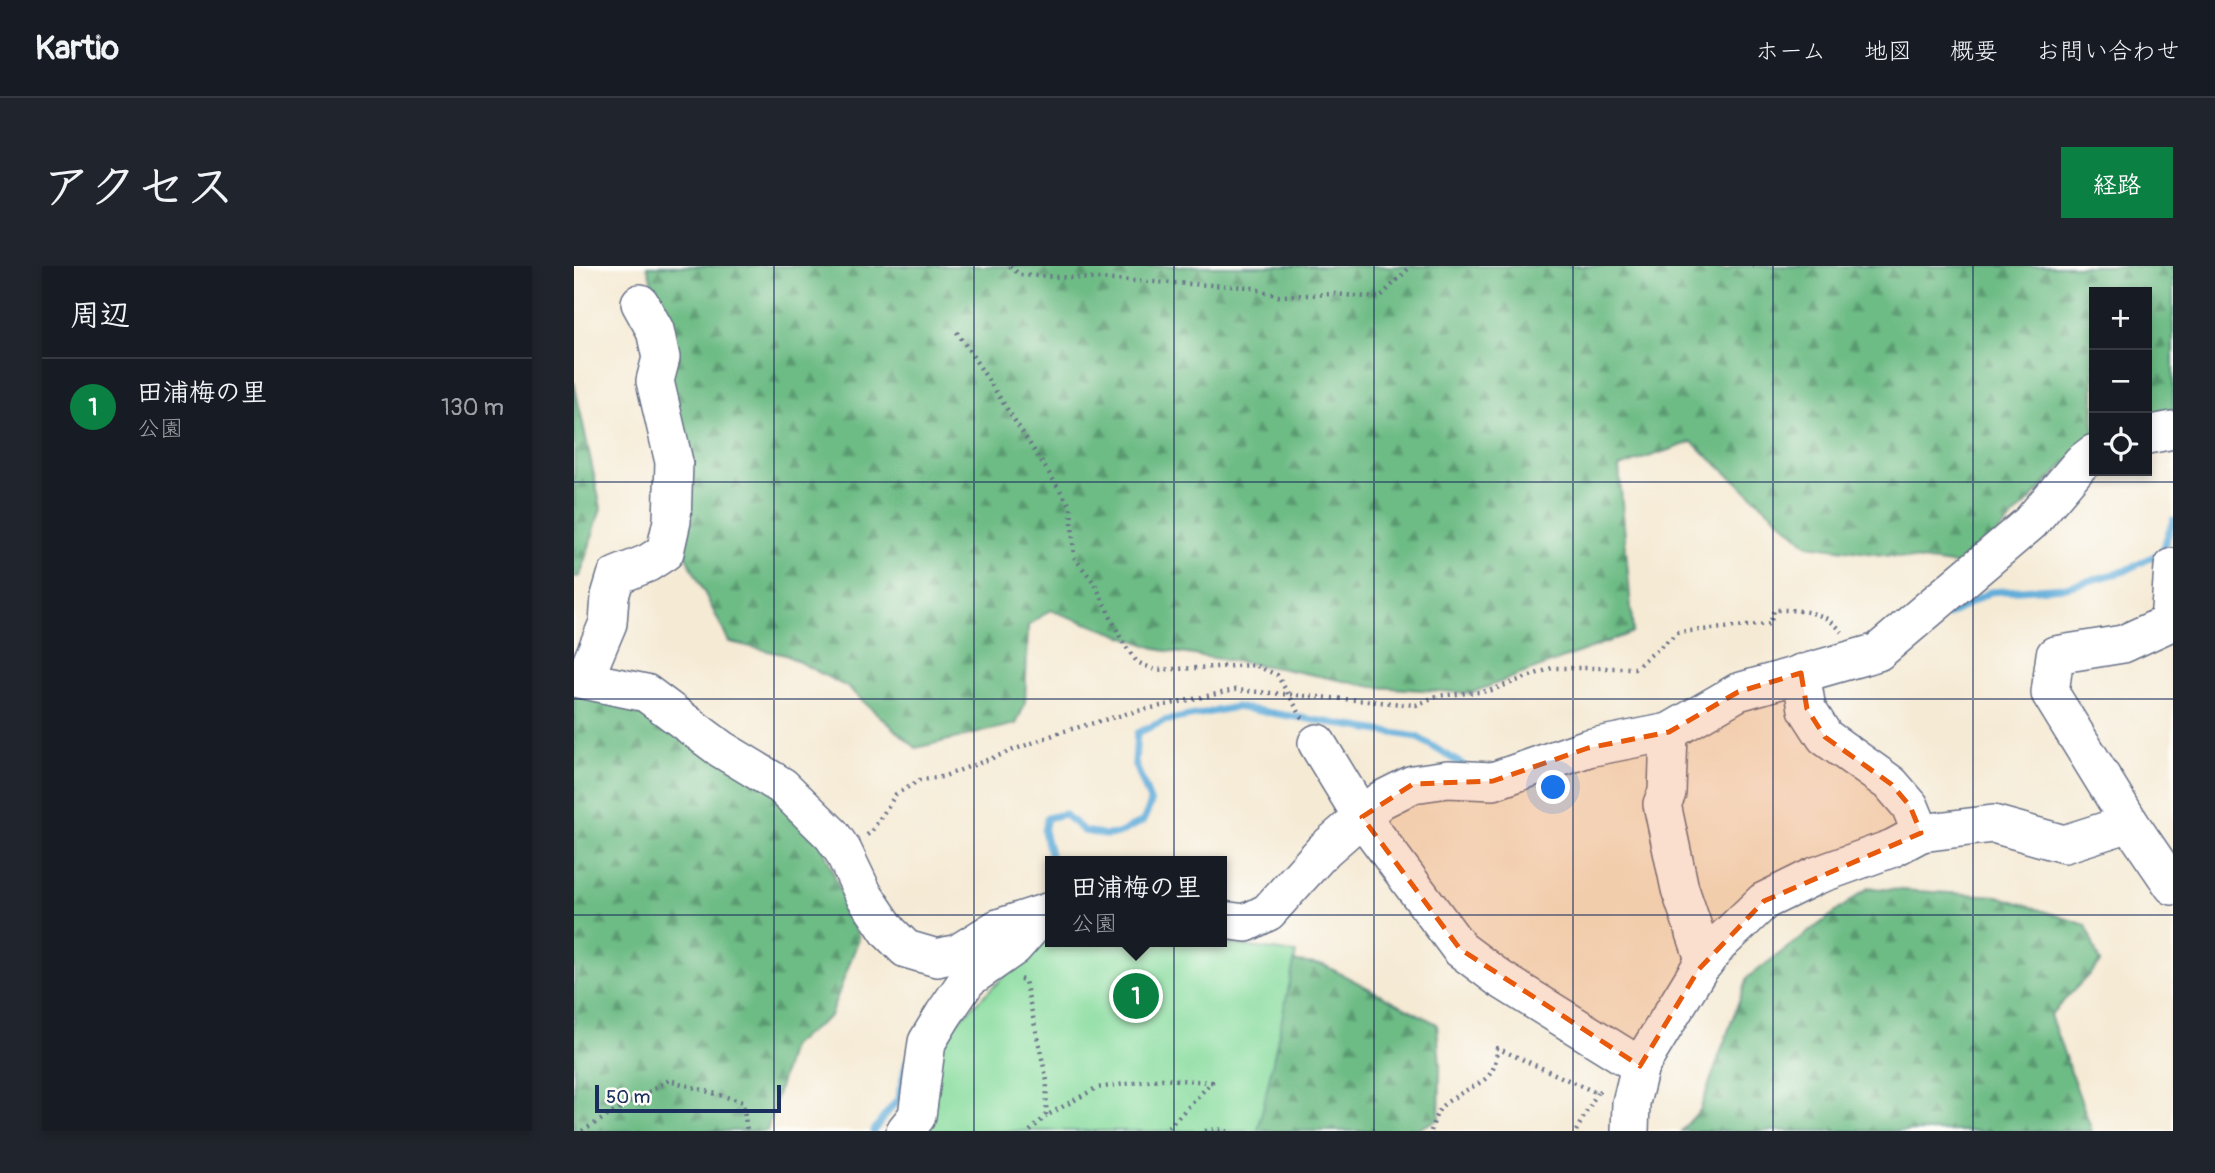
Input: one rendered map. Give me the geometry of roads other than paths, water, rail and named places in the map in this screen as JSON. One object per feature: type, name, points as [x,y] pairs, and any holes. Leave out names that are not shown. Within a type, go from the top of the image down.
[{"type":"street","points":[[639,303],[655,330],[662,358],[655,382],[674,462],[672,521],[664,552],[648,563],[616,576],[610,596],[608,623],[579,679],[646,693],[721,749],[782,786],[832,835],[843,851],[864,895],[889,932],[906,949],[937,958],[958,953],[998,928],[1045,914]]},
{"type":"street","points":[[2152,434],[2173,430]]},
{"type":"street","points":[[1227,921],[1246,923],[1268,912],[1324,850],[1381,800],[1413,784],[1448,779],[1493,781],[1588,748],[1669,732],[1738,692],[1878,652],[2030,523],[2089,457]]},
{"type":"street","points":[[2173,567],[2169,624],[2123,645],[2055,655],[2050,693],[2130,823],[2173,886]]},
{"type":"street","points":[[1801,673],[1807,709],[1825,737],[1891,784],[1910,806],[1921,833]]},
{"type":"street","points":[[1669,732],[1667,793],[1662,804],[1680,888],[1705,962]]},
{"type":"street","points":[[1317,743],[1362,817],[1460,949],[1500,979],[1640,1066]]},
{"type":"street","points":[[1630,1131],[1631,1103],[1640,1066],[1705,962],[1720,943],[1764,901],[1815,876],[1893,848],[1921,833],[1993,824],[2064,844],[2130,823]]},
{"type":"street","points":[[905,1131],[917,1116],[927,1042],[944,1014],[968,979],[1014,947],[1025,933],[1045,916]]},
{"type":"waterway","points":[[1948,615],[1990,592],[2066,587],[2125,571],[2162,552],[2173,520]]},
{"type":"waterway","points":[[1051,856],[1044,831],[1047,818],[1064,814],[1084,831],[1106,835],[1118,834],[1143,821],[1151,803],[1135,763],[1137,733],[1164,721],[1236,707],[1417,737],[1463,765]]},
{"type":"waterway","points":[[873,1131],[898,1099],[907,1061]]},
{"type":"place","name":"田浦梅の里","points":[[1136,996]]}]
